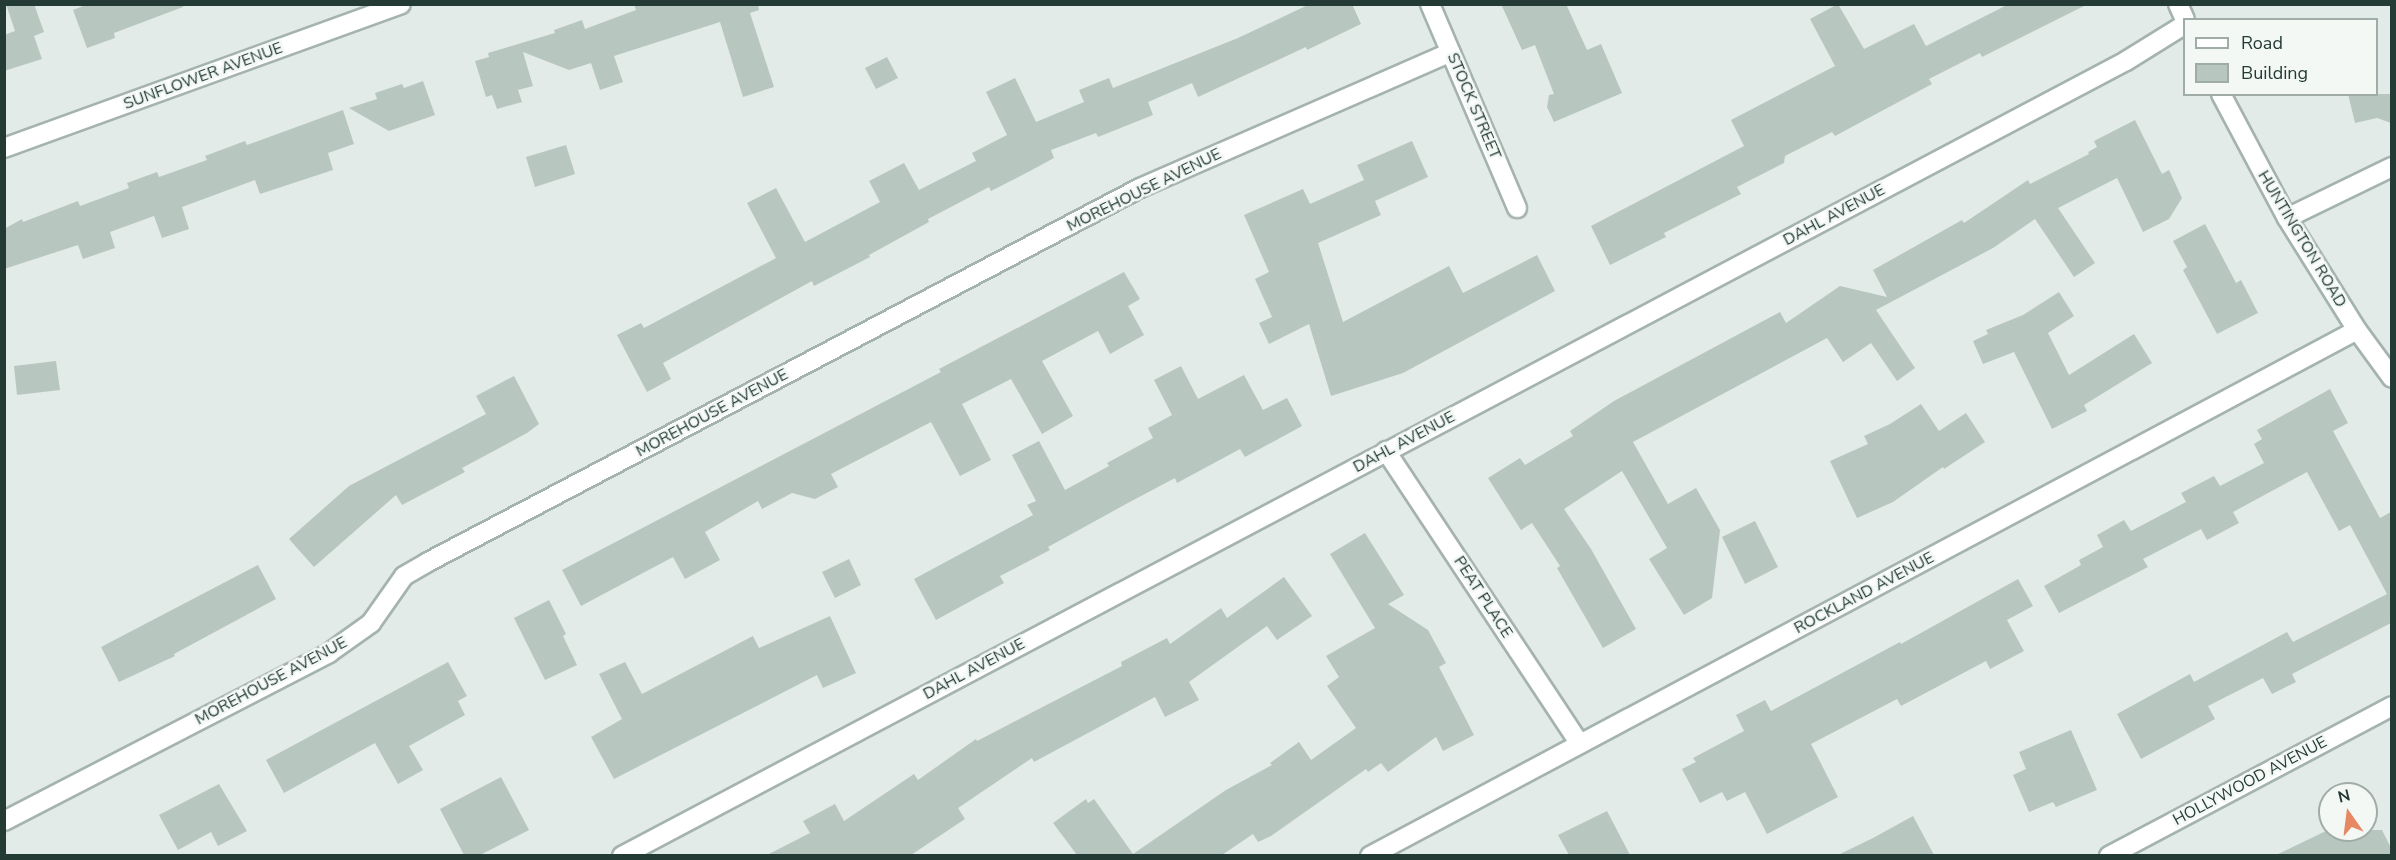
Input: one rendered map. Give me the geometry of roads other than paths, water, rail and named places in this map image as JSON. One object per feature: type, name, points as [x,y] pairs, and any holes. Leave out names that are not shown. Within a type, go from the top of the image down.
[{"type":"street","name":"SUNFLOWER AVENUE","points":[[4,148],[401,4]]},
{"type":"street","name":"STOCK STREET","points":[[1430,4],[1517,208]]},
{"type":"street","points":[[2178,4],[2184,18]]},
{"type":"street","name":"DAHL AVENUE","points":[[622,855],[2126,61],[2183,26]]},
{"type":"street","name":"MOREHOUSE AVENUE","points":[[4,821],[329,653],[370,623],[404,576],[428,562],[1140,188],[1451,52]]},
{"type":"street","name":"HUNTINGTON ROAD","points":[[2222,96],[2287,218],[2357,330],[2391,378]]},
{"type":"street","points":[[2287,218],[2391,167]]},
{"type":"street","name":"ROCKLAND AVENUE","points":[[1370,855],[2357,330]]},
{"type":"street","name":"PEAT PLACE","points":[[1386,451],[1580,744]]},
{"type":"street","name":"HOLLYWOOD AVENUE","points":[[2109,855],[2391,706]]}]
